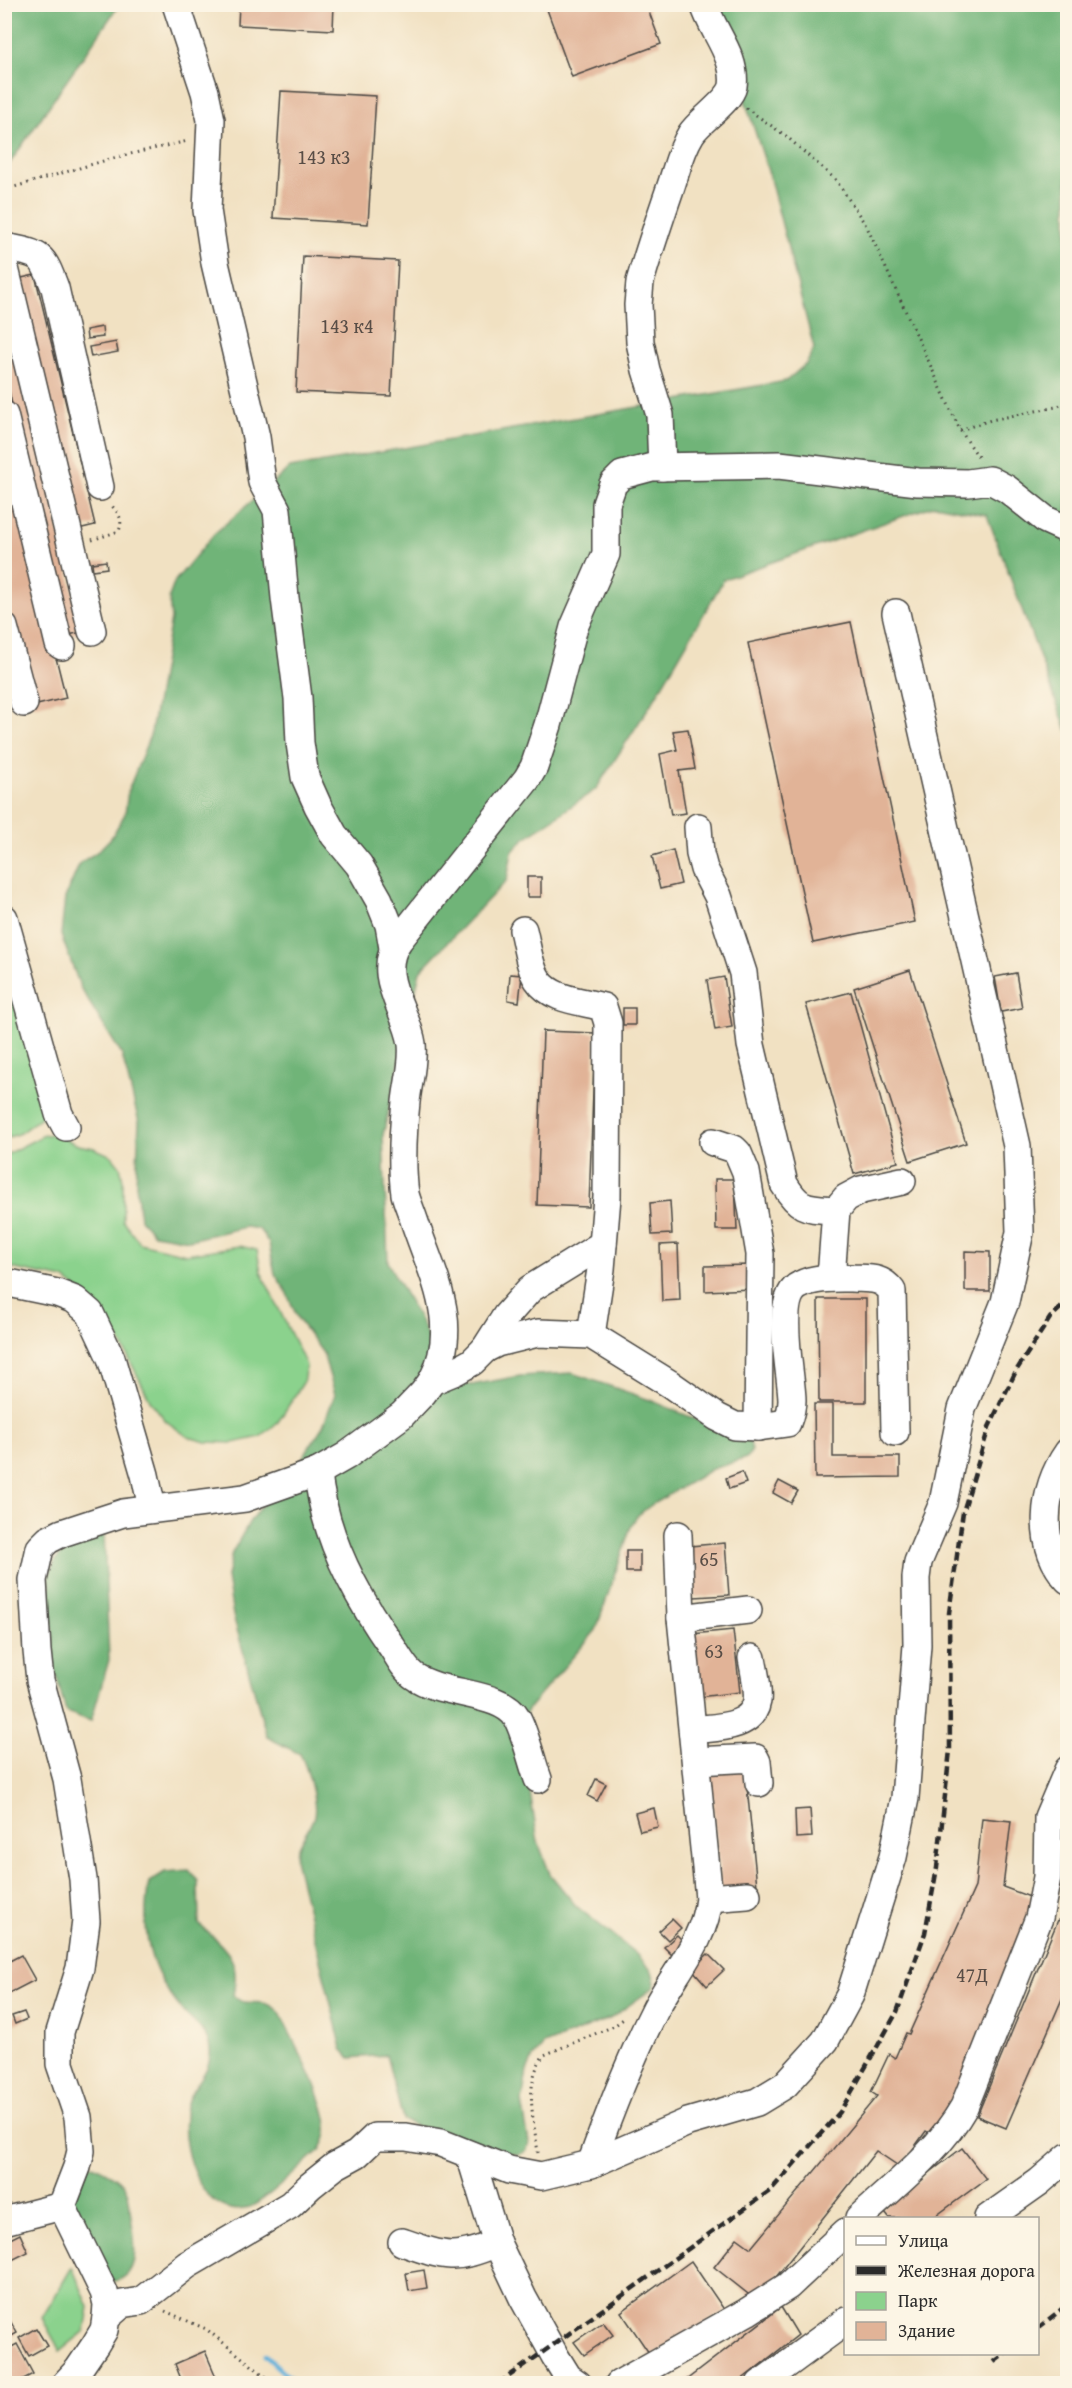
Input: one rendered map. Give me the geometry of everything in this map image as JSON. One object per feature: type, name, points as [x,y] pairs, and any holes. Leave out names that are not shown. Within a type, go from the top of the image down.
[{"type":"street","points":[[65,2384],[78,2370],[104,2330],[107,2304],[104,2292],[62,2206],[81,2151],[78,2117],[62,2076],[58,2051],[60,2032],[80,1968],[86,1921],[83,1879],[67,1779],[40,1680],[33,1580],[40,1548],[48,1540],[86,1524],[123,1513],[197,1506],[245,1498],[318,1472],[346,1456],[402,1415],[423,1394],[442,1362],[446,1336],[446,1320],[435,1281],[405,1194],[405,1110],[413,1059],[408,1026],[400,1011],[390,970],[393,948],[389,925],[379,900],[359,865],[334,835],[305,777],[277,510],[262,482],[255,437],[208,226],[211,120],[205,92],[176,4]]},
{"type":"street","points":[[662,467],[660,416],[645,370],[640,342],[638,305],[640,282],[683,151],[702,120],[728,95],[732,88],[733,72],[727,53],[708,17],[704,4]]},
{"type":"street","points":[[4,248],[33,253],[46,262],[55,288],[100,487]]},
{"type":"street","points":[[4,264],[92,630]]},
{"type":"street","points":[[4,415],[59,644],[62,646]]},
{"type":"street","points":[[393,948],[534,767],[548,725],[574,627],[606,554],[606,514],[609,495],[613,484],[622,475],[662,467],[779,465],[918,482],[968,483],[990,480],[1012,493],[1046,520],[1068,530]]},
{"type":"street","points":[[106,2318],[122,2304],[141,2301],[187,2265],[290,2205],[335,2166],[357,2154],[375,2137],[406,2137],[441,2144],[509,2170],[541,2176],[591,2164],[688,2122],[757,2102],[785,2085],[825,2041],[850,1995],[893,1857],[905,1798],[917,1645],[916,1578],[918,1562],[943,1503],[962,1409],[1005,1302],[1020,1232],[1017,1146],[896,613]]},
{"type":"street","points":[[4,627],[24,703]]},
{"type":"street","points":[[698,827],[700,854],[704,869],[718,896],[743,973],[751,1045],[784,1184],[795,1202],[808,1208],[836,1210]]},
{"type":"street","points":[[523,930],[537,979],[545,988],[560,996],[603,1007],[608,1023],[607,1197],[591,1335]]},
{"type":"street","points":[[7,936],[59,1114],[66,1126]]},
{"type":"street","points":[[713,1142],[734,1149],[746,1172],[760,1254],[758,1428]]},
{"type":"street","points":[[831,1278],[836,1210],[846,1198],[861,1190],[902,1180]]},
{"type":"street","points":[[432,1381],[472,1362],[484,1349],[506,1316],[530,1289],[603,1244]]},
{"type":"street","points":[[484,1349],[497,1343],[538,1333],[591,1335],[670,1384],[717,1417],[735,1426],[758,1428],[787,1423],[792,1403],[785,1313],[791,1292],[799,1285],[831,1278],[879,1279],[892,1291],[895,1432]]},
{"type":"street","points":[[4,1282],[57,1293],[75,1300],[90,1313],[111,1358],[145,1475],[152,1509]]},
{"type":"street","points":[[1068,1452],[1058,1466],[1050,1486],[1046,1508],[1047,1534],[1058,1569],[1068,1580]]},
{"type":"street","points":[[318,1472],[322,1497],[344,1568],[386,1638],[412,1675],[435,1688],[503,1704],[517,1718],[538,1779]]},
{"type":"street","points":[[591,2164],[632,2058],[657,2006],[702,1930],[709,1898],[681,1618],[678,1534]]},
{"type":"street","points":[[681,1618],[748,1610]]},
{"type":"street","points":[[693,1730],[738,1724],[749,1716],[757,1701],[752,1659]]},
{"type":"street","points":[[696,1761],[754,1758],[758,1762],[759,1783]]},
{"type":"street","points":[[860,2217],[940,2143],[964,2107],[1039,1918],[1047,1877],[1048,1817],[1068,1770]]},
{"type":"street","points":[[709,1898],[747,1895]]},
{"type":"street","points":[[470,2156],[497,2244],[549,2347],[568,2377],[578,2384]]},
{"type":"street","points":[[989,2217],[1039,2182],[1068,2157]]},
{"type":"street","points":[[4,2221],[62,2206]]},
{"type":"street","points":[[619,2384],[747,2312],[788,2286],[844,2234]]},
{"type":"street","points":[[402,2242],[449,2256],[472,2254],[497,2244]]},
{"type":"street","points":[[760,2384],[844,2322]]},
{"type":"path","points":[[728,95],[786,136],[836,180],[867,227],[960,430],[987,469],[990,480]]},
{"type":"path","points":[[4,190],[117,157],[211,136]]},
{"type":"path","points":[[960,430],[991,420],[1068,402]]},
{"type":"path","points":[[72,545],[119,531],[120,515],[104,497],[100,487]]},
{"type":"path","points":[[541,2176],[531,2101],[534,2071],[538,2062],[544,2055],[614,2026],[631,2014]]},
{"type":"path","points":[[173,2314],[206,2329],[275,2384]]},
{"type":"green space","points":[[4,5],[119,5],[5,170]]},
{"type":"green space","points":[[714,5],[1067,5],[1067,731],[987,515],[935,505],[724,579],[656,696],[596,789],[524,839],[512,852],[507,880],[420,971],[383,1135],[388,1263],[423,1326],[447,1381],[472,1385],[520,1376],[572,1373],[650,1400],[750,1442],[752,1450],[747,1458],[712,1469],[651,1505],[637,1516],[630,1529],[596,1630],[529,1708],[515,1734],[528,1780],[538,1842],[550,1874],[576,1906],[635,1953],[652,1971],[655,1983],[653,1988],[611,2018],[544,2045],[534,2056],[527,2071],[522,2102],[529,2143],[526,2151],[520,2154],[509,2154],[403,2120],[386,2055],[350,2058],[342,2049],[295,1859],[313,1819],[314,1805],[311,1787],[300,1754],[267,1737],[233,1615],[227,1577],[232,1553],[250,1521],[277,1485],[301,1460],[323,1426],[335,1394],[323,1353],[298,1319],[285,1289],[275,1274],[269,1243],[259,1229],[245,1227],[189,1240],[154,1234],[140,1219],[136,1184],[139,1122],[122,1055],[81,989],[61,935],[65,898],[80,863],[97,852],[111,838],[125,814],[128,791],[151,733],[171,619],[169,597],[175,581],[214,534],[290,468],[786,381],[807,363],[814,348],[768,171]]},
{"type":"green space","points":[[4,966],[48,1112],[20,1133],[5,1139]]},
{"type":"green space","points":[[54,1134],[112,1156],[120,1166],[123,1180],[123,1221],[140,1243],[186,1254],[240,1246],[257,1250],[261,1272],[306,1365],[303,1383],[278,1422],[260,1437],[233,1443],[206,1442],[188,1437],[166,1421],[151,1402],[119,1339],[88,1297],[64,1279],[11,1268],[5,1263],[5,1155],[44,1135]]},
{"type":"green space","points":[[104,1531],[109,1660],[91,1721],[66,1712],[55,1671],[49,1576],[52,1566],[63,1552],[78,1542]]},
{"type":"green space","points":[[189,1870],[198,1881],[199,1924],[223,1947],[233,1962],[235,1982],[233,1995],[243,2002],[267,2004],[280,2013],[310,2073],[323,2106],[326,2121],[327,2136],[320,2150],[272,2192],[244,2209],[229,2209],[216,2203],[205,2192],[191,2163],[186,2147],[187,2102],[208,2064],[209,2043],[204,2032],[182,2010],[162,1981],[155,1966],[147,1934],[146,1900],[149,1882],[165,1872]]},
{"type":"green space","points":[[89,2163],[118,2179],[124,2186],[129,2199],[135,2247],[132,2266],[120,2279],[109,2282],[59,2189]]},
{"type":"green space","points":[[72,2267],[89,2307],[85,2331],[60,2351],[42,2318]]},
{"type":"building","points":[[239,4],[334,4],[333,30],[238,25]]},
{"type":"building","points":[[545,4],[646,4],[661,44],[572,77]]},
{"type":"building","points":[[281,91],[376,96],[368,224],[273,218]]},
{"type":"building","points":[[303,256],[398,261],[391,396],[296,392]]},
{"type":"building","points":[[35,275],[95,525],[78,529],[17,279]]},
{"type":"building","points":[[5,293],[82,632],[64,636],[5,373]]},
{"type":"building","points":[[102,327],[103,337],[87,339],[86,330]]},
{"type":"building","points":[[116,342],[118,352],[91,357],[89,347]]},
{"type":"building","points":[[4,449],[66,698],[33,706],[4,587]]},
{"type":"building","points":[[106,561],[107,568],[93,570],[92,563]]},
{"type":"building","points":[[851,622],[915,922],[813,943],[748,643]]},
{"type":"building","points":[[688,729],[695,769],[679,771],[686,813],[671,815],[660,754],[677,750],[673,731]]},
{"type":"building","points":[[673,850],[681,884],[660,889],[652,856]]},
{"type":"building","points":[[527,877],[541,877],[541,897],[527,897]]},
{"type":"building","points":[[910,970],[966,1143],[910,1161],[854,988]]},
{"type":"building","points":[[1016,973],[1022,1008],[1001,1012],[995,977]]},
{"type":"building","points":[[510,974],[522,975],[519,1002],[508,1000]]},
{"type":"building","points":[[724,977],[732,1027],[715,1030],[707,980]]},
{"type":"building","points":[[851,992],[898,1162],[854,1174],[806,1004]]},
{"type":"building","points":[[623,1008],[635,1008],[635,1025],[623,1025]]},
{"type":"building","points":[[543,1031],[595,1033],[589,1207],[537,1205]]},
{"type":"building","points":[[715,1179],[735,1179],[737,1230],[716,1230]]},
{"type":"building","points":[[670,1201],[672,1234],[652,1235],[650,1203]]},
{"type":"building","points":[[678,1244],[680,1300],[662,1301],[660,1245]]},
{"type":"building","points":[[965,1251],[990,1252],[990,1291],[965,1291]]},
{"type":"building","points":[[751,1265],[752,1289],[705,1291],[705,1266]]},
{"type":"building","points":[[818,1299],[866,1299],[866,1402],[819,1402]]},
{"type":"building","points":[[814,1404],[833,1404],[833,1457],[900,1457],[900,1477],[815,1478]]},
{"type":"building","points":[[742,1472],[746,1483],[729,1489],[726,1478]]},
{"type":"building","points":[[779,1481],[798,1491],[791,1503],[773,1493]]},
{"type":"building","points":[[725,1543],[729,1595],[694,1597],[690,1546]]},
{"type":"building","points":[[626,1551],[640,1551],[640,1572],[626,1572]]},
{"type":"building","points":[[733,1630],[740,1692],[699,1697],[692,1634]]},
{"type":"building","points":[[745,1767],[757,1886],[721,1889],[710,1771]]},
{"type":"building","points":[[596,1779],[606,1784],[597,1801],[588,1796]]},
{"type":"building","points":[[654,1808],[658,1827],[640,1831],[635,1813]]},
{"type":"building","points":[[810,1809],[812,1837],[796,1838],[795,1810]]},
{"type":"building","points":[[982,1818],[1011,1821],[1003,1887],[1038,1900],[961,2095],[935,2137],[926,2131],[900,2167],[876,2151],[757,2301],[714,2267],[737,2238],[751,2248],[877,2096],[871,2092],[889,2054],[895,2058],[906,2033],[909,2034],[975,1887]]},
{"type":"building","points":[[1054,1852],[1068,1853],[1068,1888],[1050,1887]]},
{"type":"building","points":[[672,1919],[681,1928],[668,1940],[659,1931]]},
{"type":"building","points":[[1058,1920],[1068,1924],[1068,1985],[1006,2128],[977,2116]]},
{"type":"building","points":[[677,1935],[686,1944],[673,1956],[664,1947]]},
{"type":"building","points":[[708,1954],[724,1970],[707,1986],[692,1969]]},
{"type":"building","points":[[21,1955],[35,1980],[4,1996],[4,1964]]},
{"type":"building","points":[[24,2012],[27,2019],[15,2024],[12,2016]]},
{"type":"building","points":[[962,2148],[986,2179],[934,2217],[888,2217],[882,2209]]},
{"type":"building","points":[[20,2234],[28,2252],[10,2261],[4,2250],[4,2242]]},
{"type":"building","points":[[691,2261],[725,2311],[651,2356],[621,2312]]},
{"type":"building","points":[[424,2270],[427,2288],[409,2291],[406,2273]]},
{"type":"building","points":[[781,2307],[798,2335],[736,2384],[681,2384]]},
{"type":"building","points":[[8,2317],[17,2333],[8,2338],[4,2332],[4,2319]]},
{"type":"building","points":[[603,2322],[613,2335],[584,2355],[574,2342]]},
{"type":"building","points":[[36,2328],[47,2346],[29,2356],[19,2338]]},
{"type":"building","points":[[17,2344],[33,2374],[14,2384],[4,2366],[4,2351]]},
{"type":"building","points":[[205,2351],[219,2384],[183,2384],[175,2364]]},
{"type":"waterway","points":[[265,2355],[296,2384]]},
{"type":"railway","points":[[498,2384],[771,2190],[840,2112],[897,2012],[925,1933],[937,1868],[950,1750],[949,1613],[963,1512],[989,1427],[1016,1371],[1050,1318],[1068,1301]]},
{"type":"railway","points":[[1039,2327],[1068,2304]]},
{"type":"railway","points":[[994,2362],[1004,2355]]}]
